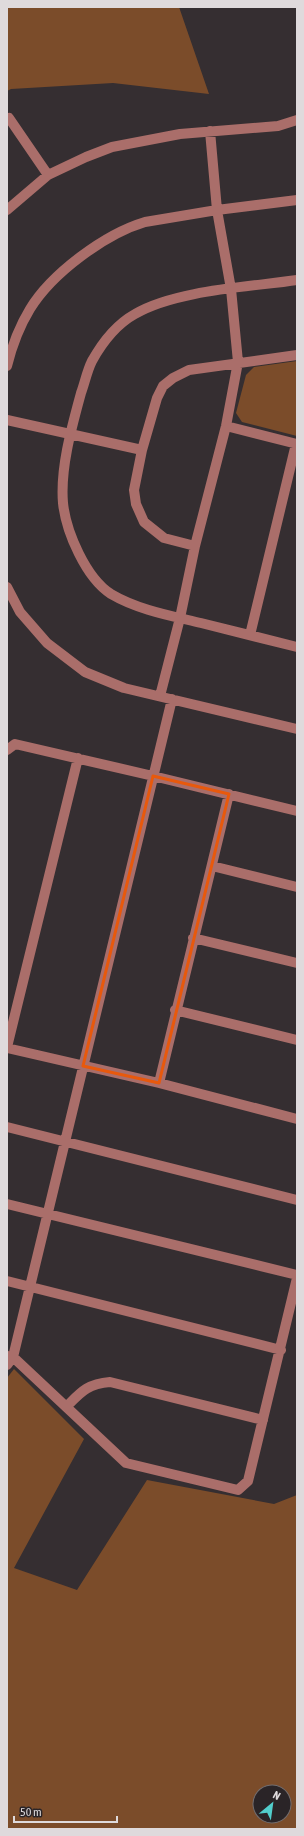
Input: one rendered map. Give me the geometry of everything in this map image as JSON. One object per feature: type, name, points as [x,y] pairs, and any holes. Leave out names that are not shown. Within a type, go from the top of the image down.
[{"type":"street","points":[[7,118],[9,118],[48,175]]},
{"type":"street","points":[[7,210],[48,175],[86,157],[112,147],[210,131],[248,130],[271,127],[297,120]]},
{"type":"street","points":[[160,696],[180,618],[195,546],[226,426],[238,362],[231,289],[218,210],[210,131]]},
{"type":"street","points":[[7,366],[12,347],[31,308],[52,282],[78,259],[103,242],[136,225],[218,210],[297,200]]},
{"type":"street","points":[[297,280],[231,289],[159,302],[134,314],[115,330],[101,346],[91,362],[70,433],[63,502],[66,522],[90,573],[110,593],[137,606],[297,647]]},
{"type":"street","points":[[195,546],[164,538],[144,522],[139,512],[134,490],[142,450],[154,405],[163,386],[172,378],[189,370],[297,355]]},
{"type":"street","points":[[7,420],[142,450]]},
{"type":"street","points":[[226,426],[297,444],[250,635]]},
{"type":"street","points":[[7,587],[20,612],[46,643],[85,672],[124,688],[297,729]]},
{"type":"street","points":[[172,699],[30,1286],[9,1359],[66,1407],[126,1463],[238,1490],[248,1481],[281,1350],[297,1278]]},
{"type":"street","points":[[7,750],[15,744],[297,811]]},
{"type":"street","points":[[78,758],[7,1047],[297,1119]]},
{"type":"street","points":[[159,1084],[175,1010],[229,794]]},
{"type":"street","points":[[212,866],[297,887]]},
{"type":"street","points":[[193,938],[297,963]]},
{"type":"street","points":[[175,1010],[297,1040]]},
{"type":"street","points":[[7,1127],[297,1200]]},
{"type":"street","points":[[7,1204],[297,1275]]},
{"type":"street","points":[[7,1280],[281,1350]]},
{"type":"street","points":[[66,1407],[85,1388],[96,1384],[110,1382],[263,1420]]},
{"type":"highlighted area","points":[[153,776],[229,794],[159,1083],[83,1066]]},
{"type":"shaded area","points":[[7,7],[179,7],[209,94],[113,83],[11,89],[7,91]]},
{"type":"shaded area","points":[[297,361],[297,436],[242,422],[236,413],[246,375],[254,367]]},
{"type":"shaded area","points":[[14,1369],[84,1439],[14,1568],[77,1590],[147,1480],[274,1504],[297,1495],[297,1829],[7,1829],[7,1378]]}]
